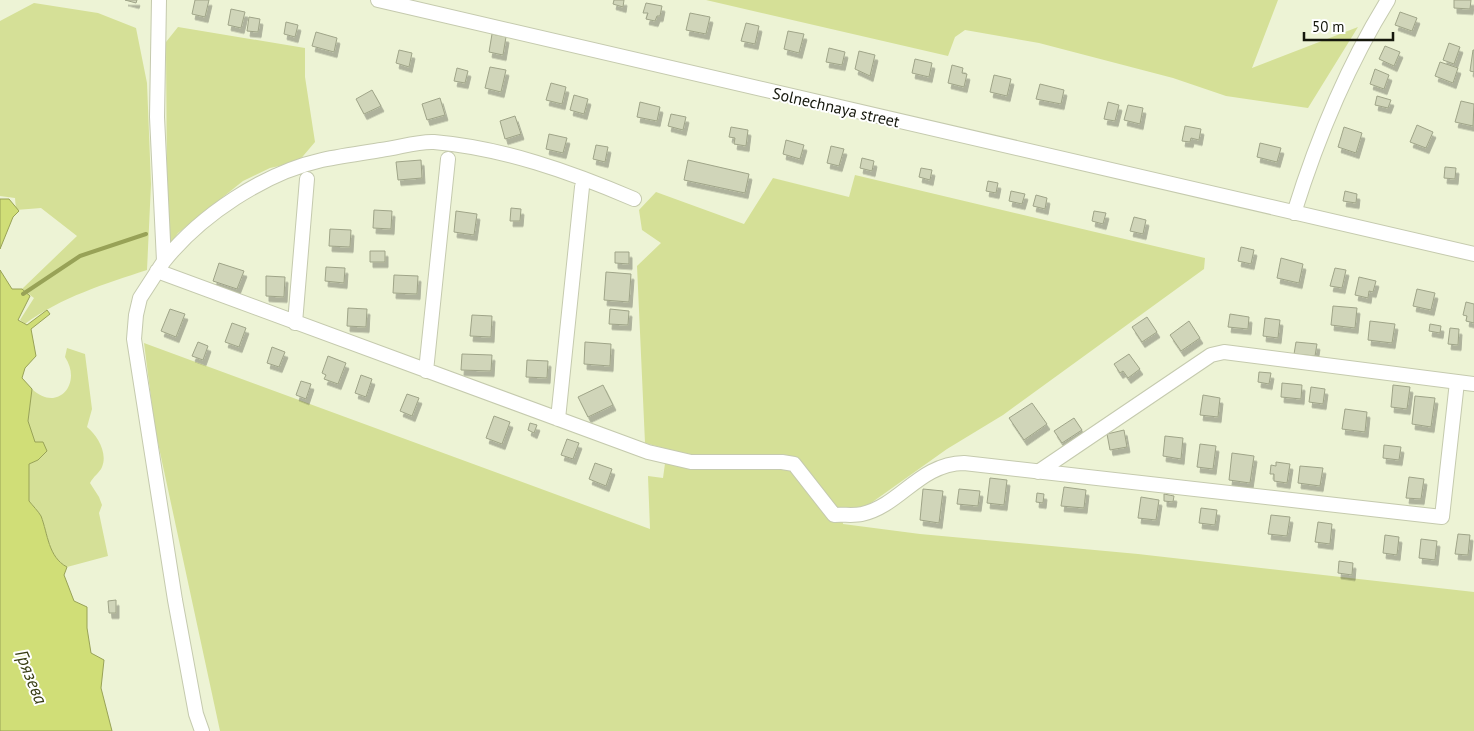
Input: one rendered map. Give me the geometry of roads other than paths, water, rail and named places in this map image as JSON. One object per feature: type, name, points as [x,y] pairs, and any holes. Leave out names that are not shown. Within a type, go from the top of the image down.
[{"type":"street","points":[[159,0],[157,117],[161,266]]},
{"type":"street","name":"Solnechnaya street","points":[[378,0],[1474,254]]},
{"type":"street","points":[[1294,212],[1314,150],[1370,29],[1388,0]]},
{"type":"street","points":[[202,731],[196,714],[175,600],[134,339],[140,298],[161,266],[205,220],[262,181],[320,160],[431,142],[469,147],[519,158],[584,178],[634,199]]},
{"type":"street","points":[[426,370],[448,159]]},
{"type":"street","points":[[296,323],[307,179]]},
{"type":"street","points":[[558,419],[582,187]]},
{"type":"street","points":[[161,266],[296,323],[648,452],[691,462],[782,462],[794,464],[804,474],[823,503],[834,515],[861,514],[882,504],[932,470],[948,464],[1038,472],[1442,517],[1456,382]]},
{"type":"street","points":[[1038,472],[1211,355],[1224,352],[1474,384]]},
{"type":"water","points":[[0,199],[9,199],[19,211],[13,217],[0,249]]},
{"type":"water","name":"Грязева","points":[[0,270],[12,289],[22,289],[30,296],[18,320],[27,325],[47,310],[50,314],[31,329],[36,356],[25,368],[22,378],[32,389],[28,421],[35,442],[43,442],[47,451],[38,460],[29,464],[29,501],[41,516],[52,551],[61,563],[67,567],[64,575],[74,601],[87,607],[87,628],[91,653],[104,660],[101,688],[112,731],[0,731]]},
{"type":"waterway","points":[[23,294],[80,256],[146,234]]}]
